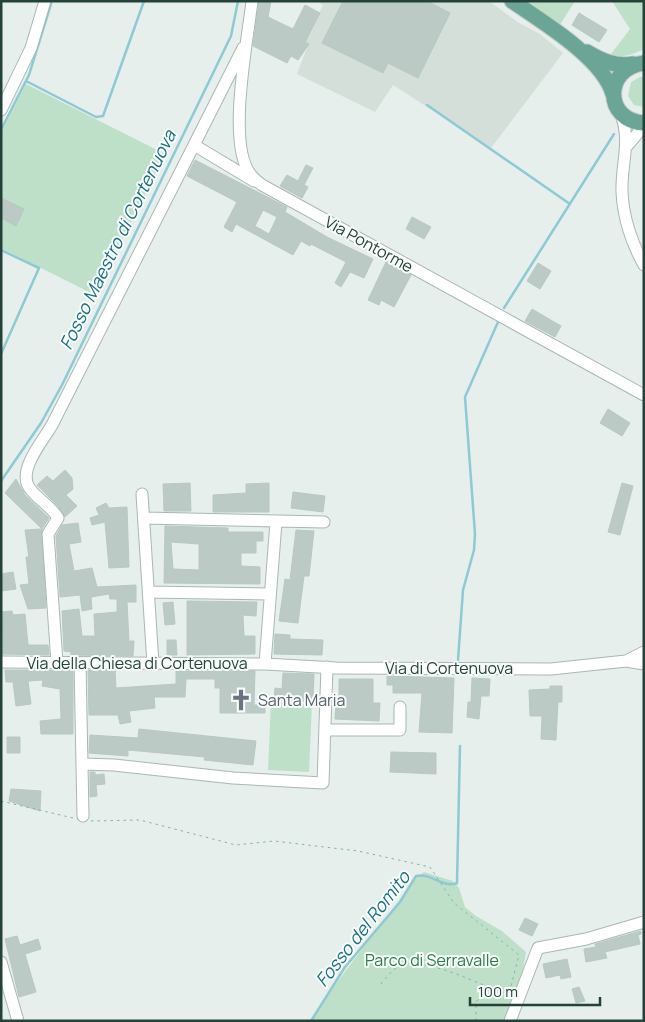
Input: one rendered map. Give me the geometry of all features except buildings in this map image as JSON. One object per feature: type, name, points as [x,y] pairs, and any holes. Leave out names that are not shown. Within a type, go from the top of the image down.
[{"type":"main road","points":[[512,1],[571,42],[612,64],[624,66],[641,63]]},
{"type":"main road","points":[[571,42],[609,83],[620,112],[633,121],[644,124]]},
{"type":"main road","points":[[613,94],[619,76],[641,63]]},
{"type":"street","points":[[1,110],[31,48],[45,1]]},
{"type":"street","name":"Via Pontorme","points":[[252,1],[239,106],[240,142],[249,174],[262,185],[644,395]]},
{"type":"street","points":[[57,663],[48,534],[58,518],[31,491],[25,477],[28,466],[52,425],[248,40]]},
{"type":"street","points":[[620,112],[626,127],[627,146],[623,165],[624,205],[633,241],[644,266]]},
{"type":"street","points":[[627,146],[644,124]]},
{"type":"street","points":[[194,145],[262,185]]},
{"type":"street","points":[[142,494],[152,664]]},
{"type":"street","points":[[144,518],[324,522]]},
{"type":"street","points":[[268,664],[270,594],[276,522]]},
{"type":"street","points":[[149,592],[270,594]]},
{"type":"street","name":"Via di Cortenuova","points":[[626,661],[644,652]]},
{"type":"street","name":"Via di Cortenuova","points":[[268,664],[327,667],[552,669],[626,661],[644,664]]},
{"type":"street","name":"Via della Chiesa di Cortenuova","points":[[1,662],[268,664]]},
{"type":"street","points":[[80,663],[83,819]]},
{"type":"street","points":[[82,764],[114,765],[233,778],[323,783],[327,667]]},
{"type":"street","points":[[325,730],[400,730],[400,708]]},
{"type":"street","points":[[510,1021],[538,948],[586,939],[644,922]]},
{"type":"street","points":[[1,962],[18,1021]]},
{"type":"path","points":[[1,801],[83,819],[140,820],[236,845],[274,841],[358,851],[430,867],[454,903],[519,955],[508,994]]},
{"type":"path","points":[[381,984],[398,967],[415,964],[438,968],[520,998]]},
{"type":"path","points":[[476,1021],[476,1002],[489,987]]},
{"type":"shaded area","points":[[316,1],[489,1],[519,23],[540,34],[563,53],[491,148],[393,85],[375,112],[297,74],[308,45],[305,42],[323,5]]},
{"type":"green space","points":[[527,1],[575,1],[560,25]]},
{"type":"green space","points":[[612,1],[644,1],[644,49],[623,56],[611,54],[630,29]]},
{"type":"green space","points":[[644,77],[644,107],[634,105],[628,96],[631,82]]},
{"type":"green space","points":[[26,84],[165,154],[95,295],[1,248],[1,133]]},
{"type":"green space","points":[[271,702],[312,704],[309,772],[268,770]]},
{"type":"green space","name":"Parco di Serravalle","points":[[424,872],[453,881],[459,888],[465,907],[476,916],[502,931],[526,952],[523,970],[505,1021],[310,1021],[416,878]]},
{"type":"waterway","points":[[1,130],[29,75],[52,1]]},
{"type":"waterway","points":[[26,81],[96,117],[103,116],[144,1]]},
{"type":"waterway","name":"Fosso Maestro di Cortenuova","points":[[1,481],[41,423],[62,385],[231,36],[238,1]]},
{"type":"waterway","points":[[427,105],[570,204]]},
{"type":"waterway","points":[[504,308],[614,134]]},
{"type":"waterway","points":[[1,250],[39,268],[1,354]]},
{"type":"waterway","name":"Fosso del Romito","points":[[458,660],[463,590],[474,550],[475,534],[465,397],[498,322]]},
{"type":"waterway","name":"Fosso del Romito","points":[[311,1021],[345,967],[400,902],[416,876],[426,876],[447,884],[457,883],[460,746]]},
{"type":"place","name":"Santa Maria","points":[[241,700]]}]
